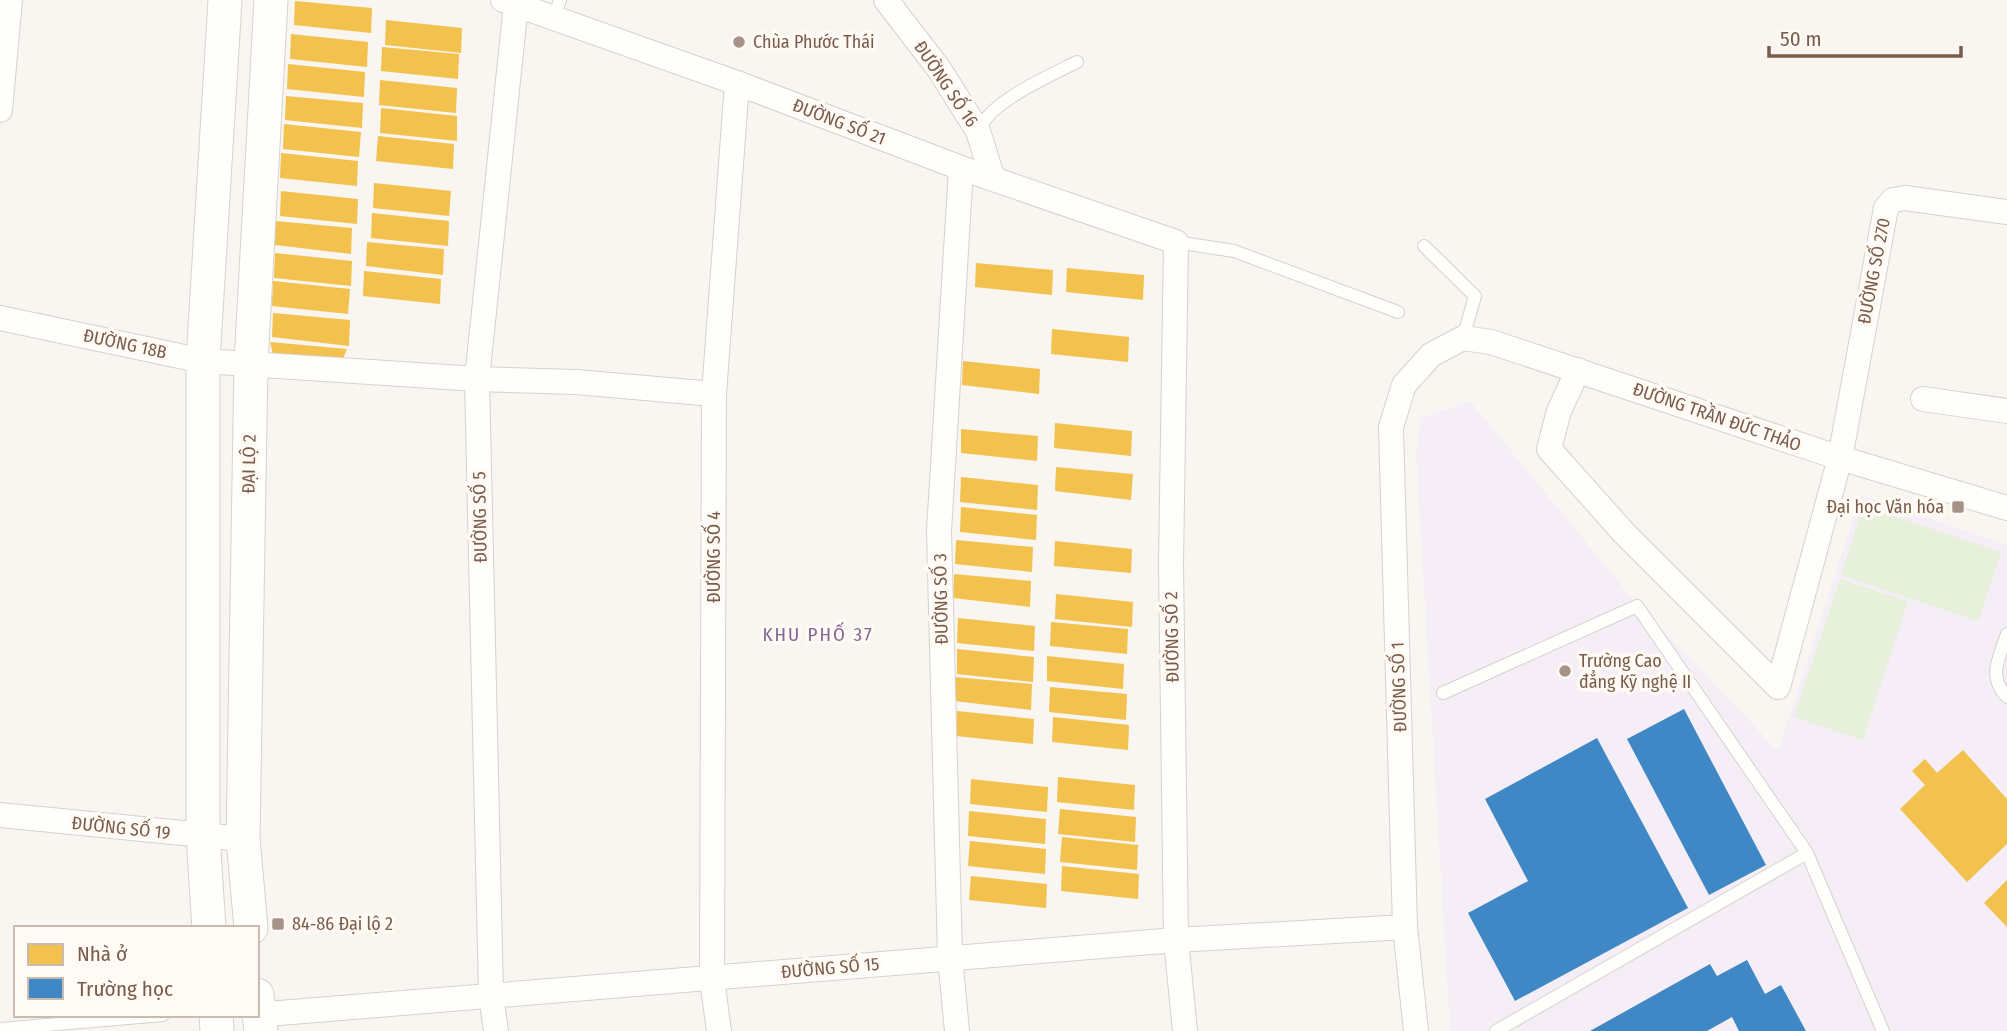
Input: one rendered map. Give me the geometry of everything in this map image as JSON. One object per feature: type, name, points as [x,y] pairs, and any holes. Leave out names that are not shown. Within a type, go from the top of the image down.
[{"type":"street","points":[[0,110],[10,0]]},
{"type":"street","points":[[209,926],[203,836],[203,361],[225,0]]},
{"type":"street","name":"ĐẠI LỘ 2","points":[[251,926],[243,839],[251,363],[271,0]]},
{"type":"street","name":"ĐƯỜNG SỐ 16","points":[[887,0],[939,69],[978,131],[992,176]]},
{"type":"street","name":"ĐƯỜNG SỐ 21","points":[[509,2],[557,9],[737,83],[961,168],[992,176],[1176,242]]},
{"type":"street","name":"ĐƯỜNG SỐ 5","points":[[496,1031],[491,995],[477,379],[509,2]]},
{"type":"street","name":"ĐƯỜNG SỐ 4","points":[[719,1031],[712,979],[714,394],[737,83]]},
{"type":"street","name":"ĐƯỜNG SỐ 3","points":[[957,1031],[950,957],[939,531],[961,168]]},
{"type":"street","name":"ĐƯỜNG SỐ 270","points":[[1840,458],[1886,208],[1893,200],[1905,198],[2007,212]]},
{"type":"street","name":"ĐƯỜNG SỐ 2","points":[[1176,242],[1171,564],[1176,940],[1185,1031]]},
{"type":"street","name":"ĐƯỜNG 18B","points":[[0,318],[203,361],[477,379],[576,382],[714,394]]},
{"type":"street","name":"ĐƯỜNG TRẦN ĐỨC THẢO","points":[[1463,338],[1491,342],[1840,458],[2007,508]]},
{"type":"street","name":"ĐƯỜNG SỐ 1","points":[[1416,1031],[1405,927],[1391,427],[1404,385],[1431,355],[1463,338]]},
{"type":"street","points":[[1578,370],[1559,411],[1549,449],[1624,534],[1778,687],[1840,458]]},
{"type":"street","points":[[1923,399],[2007,411]]},
{"type":"street","name":"ĐƯỜNG SỐ 19","points":[[0,815],[243,839]]},
{"type":"street","name":"ĐƯỜNG SỐ 15","points":[[259,1014],[712,979],[950,957],[1405,927]]},
{"type":"lane","points":[[978,131],[982,120],[1033,85],[1077,62]]},
{"type":"lane","points":[[1176,242],[1234,251],[1398,312]]},
{"type":"lane","points":[[1424,246],[1475,296],[1463,338]]},
{"type":"lane","points":[[1443,693],[1637,606],[1807,853],[1883,1031]]},
{"type":"lane","points":[[2007,634],[1994,673],[1997,687],[2007,697]]},
{"type":"lane","points":[[1496,1031],[1807,853]]},
{"type":"lane","points":[[0,1029],[140,1017]]},
{"type":"shaded area","name":"Trường Cao đẳng Kỹ nghệ II","points":[[1470,401],[1626,591],[1778,751],[1861,495],[2007,545],[2007,1031],[1450,1031],[1416,453],[1421,418]]},
{"type":"green space","points":[[1863,506],[2001,552],[1978,621],[1841,575]]},
{"type":"green space","points":[[1840,579],[1908,601],[1863,740],[1794,717]]},
{"type":"building: Nhà ở","points":[[295,1],[372,8],[371,33],[294,25]]},
{"type":"building: Nhà ở","points":[[386,20],[462,28],[461,53],[385,45]]},
{"type":"building: Nhà ở","points":[[291,34],[368,42],[367,67],[290,59]]},
{"type":"building: Nhà ở","points":[[382,47],[459,54],[458,79],[381,71]]},
{"type":"building: Nhà ở","points":[[288,64],[365,72],[364,97],[287,89]]},
{"type":"building: Nhà ở","points":[[380,80],[457,88],[456,113],[379,105]]},
{"type":"building: Nhà ở","points":[[286,96],[363,103],[362,128],[285,120]]},
{"type":"building: Nhà ở","points":[[381,108],[457,116],[457,141],[380,133]]},
{"type":"building: Nhà ở","points":[[284,124],[361,132],[359,157],[283,149]]},
{"type":"building: Nhà ở","points":[[378,136],[454,144],[453,169],[376,161]]},
{"type":"building: Nhà ở","points":[[281,153],[358,161],[357,186],[280,178]]},
{"type":"building: Nhà ở","points":[[374,183],[451,191],[449,216],[373,208]]},
{"type":"building: Nhà ở","points":[[281,191],[358,199],[357,224],[280,216]]},
{"type":"building: Nhà ở","points":[[372,213],[449,221],[448,246],[371,238]]},
{"type":"building: Nhà ở","points":[[275,221],[352,228],[351,254],[275,245]]},
{"type":"building: Nhà ở","points":[[367,242],[444,249],[443,275],[366,266]]},
{"type":"building: Nhà ở","points":[[275,253],[352,261],[351,286],[274,278]]},
{"type":"building: Nhà ở","points":[[976,263],[1053,270],[1052,295],[975,287]]},
{"type":"building: Nhà ở","points":[[1067,268],[1144,275],[1143,300],[1066,292]]},
{"type":"building: Nhà ở","points":[[364,271],[441,279],[440,304],[363,296]]},
{"type":"building: Nhà ở","points":[[273,281],[350,289],[348,314],[272,306]]},
{"type":"building: Nhà ở","points":[[273,313],[350,320],[349,346],[272,337]]},
{"type":"building: Nhà ở","points":[[1052,329],[1129,337],[1128,362],[1051,354]]},
{"type":"building: Nhà ở","points":[[270,342],[347,349],[340,366],[273,354]]},
{"type":"building: Nhà ở","points":[[963,361],[1040,369],[1039,394],[962,385]]},
{"type":"building: Nhà ở","points":[[1055,423],[1132,431],[1131,456],[1054,448]]},
{"type":"building: Nhà ở","points":[[961,429],[1038,436],[1037,461],[961,453]]},
{"type":"building: Nhà ở","points":[[1056,467],[1133,474],[1131,500],[1055,491]]},
{"type":"building: Nhà ở","points":[[961,477],[1038,485],[1037,510],[960,502]]},
{"type":"building: Nhà ở","points":[[961,507],[1037,515],[1036,540],[960,532]]},
{"type":"building: Nhà ở","points":[[956,540],[1033,547],[1032,572],[955,564]]},
{"type":"building: Nhà ở","points":[[1055,541],[1132,549],[1131,573],[1054,566]]},
{"type":"building: Nhà ở","points":[[954,574],[1031,581],[1030,607],[953,598]]},
{"type":"building: Nhà ở","points":[[1056,594],[1133,602],[1132,627],[1055,619]]},
{"type":"building: Nhà ở","points":[[958,618],[1035,626],[1034,651],[957,643]]},
{"type":"building: Nhà ở","points":[[1051,622],[1128,629],[1127,654],[1050,646]]},
{"type":"building: Nhà ở","points":[[957,649],[1034,657],[1033,682],[957,674]]},
{"type":"building: Nhà ở","points":[[1047,656],[1124,664],[1123,689],[1047,681]]},
{"type":"building: Nhà ở","points":[[955,677],[1032,684],[1031,710],[954,701]]},
{"type":"building: Nhà ở","points":[[1050,687],[1127,694],[1126,720],[1049,712]]},
{"type":"building: Nhà ở","points":[[957,711],[1034,719],[1033,744],[956,736]]},
{"type":"building: Nhà ở","points":[[1053,717],[1129,725],[1128,750],[1052,742]]},
{"type":"building: Nhà ở","points":[[1963,750],[2007,799],[2007,844],[1967,882],[1900,809],[1925,785],[1912,771],[1925,759],[1937,773]]},
{"type":"building: Nhà ở","points":[[1058,777],[1135,785],[1134,810],[1057,802]]},
{"type":"building: Nhà ở","points":[[971,779],[1048,787],[1047,812],[970,804]]},
{"type":"building: Nhà ở","points":[[1060,809],[1136,817],[1135,842],[1058,834]]},
{"type":"building: Nhà ở","points":[[969,811],[1046,819],[1045,844],[968,836]]},
{"type":"building: Nhà ở","points":[[1062,837],[1138,845],[1137,870],[1060,862]]},
{"type":"building: Nhà ở","points":[[970,841],[1046,849],[1045,874],[968,866]]},
{"type":"building: Nhà ở","points":[[1062,866],[1139,874],[1138,899],[1061,891]]},
{"type":"building: Nhà ở","points":[[971,876],[1047,884],[1046,908],[969,900]]},
{"type":"building: Nhà ở","points":[[2007,880],[2007,927],[1984,903]]},
{"type":"building: Trường học","points":[[1684,709],[1766,865],[1709,895],[1627,739]]},
{"type":"building: Trường học","points":[[1597,738],[1688,908],[1515,1001],[1468,913],[1528,881],[1485,799]]},
{"type":"building: Trường học","points":[[1747,960],[1765,994],[1781,985],[1806,1031],[1739,1031],[1732,1017],[1707,1031],[1590,1031],[1710,964],[1717,976]]},
{"type":"place","name":"Chùa Phước Thái","points":[[739,42]]},
{"type":"place","name":"Đại học Văn hóa","points":[[1958,507]]},
{"type":"place","name":"Trường Cao đẳng Kỹ nghệ II","points":[[1565,671]]},
{"type":"place","name":"84-86 Đại lộ 2","points":[[278,924]]},
{"type":"district","name":"KHU PHỐ 37","points":[[818,634]]}]
